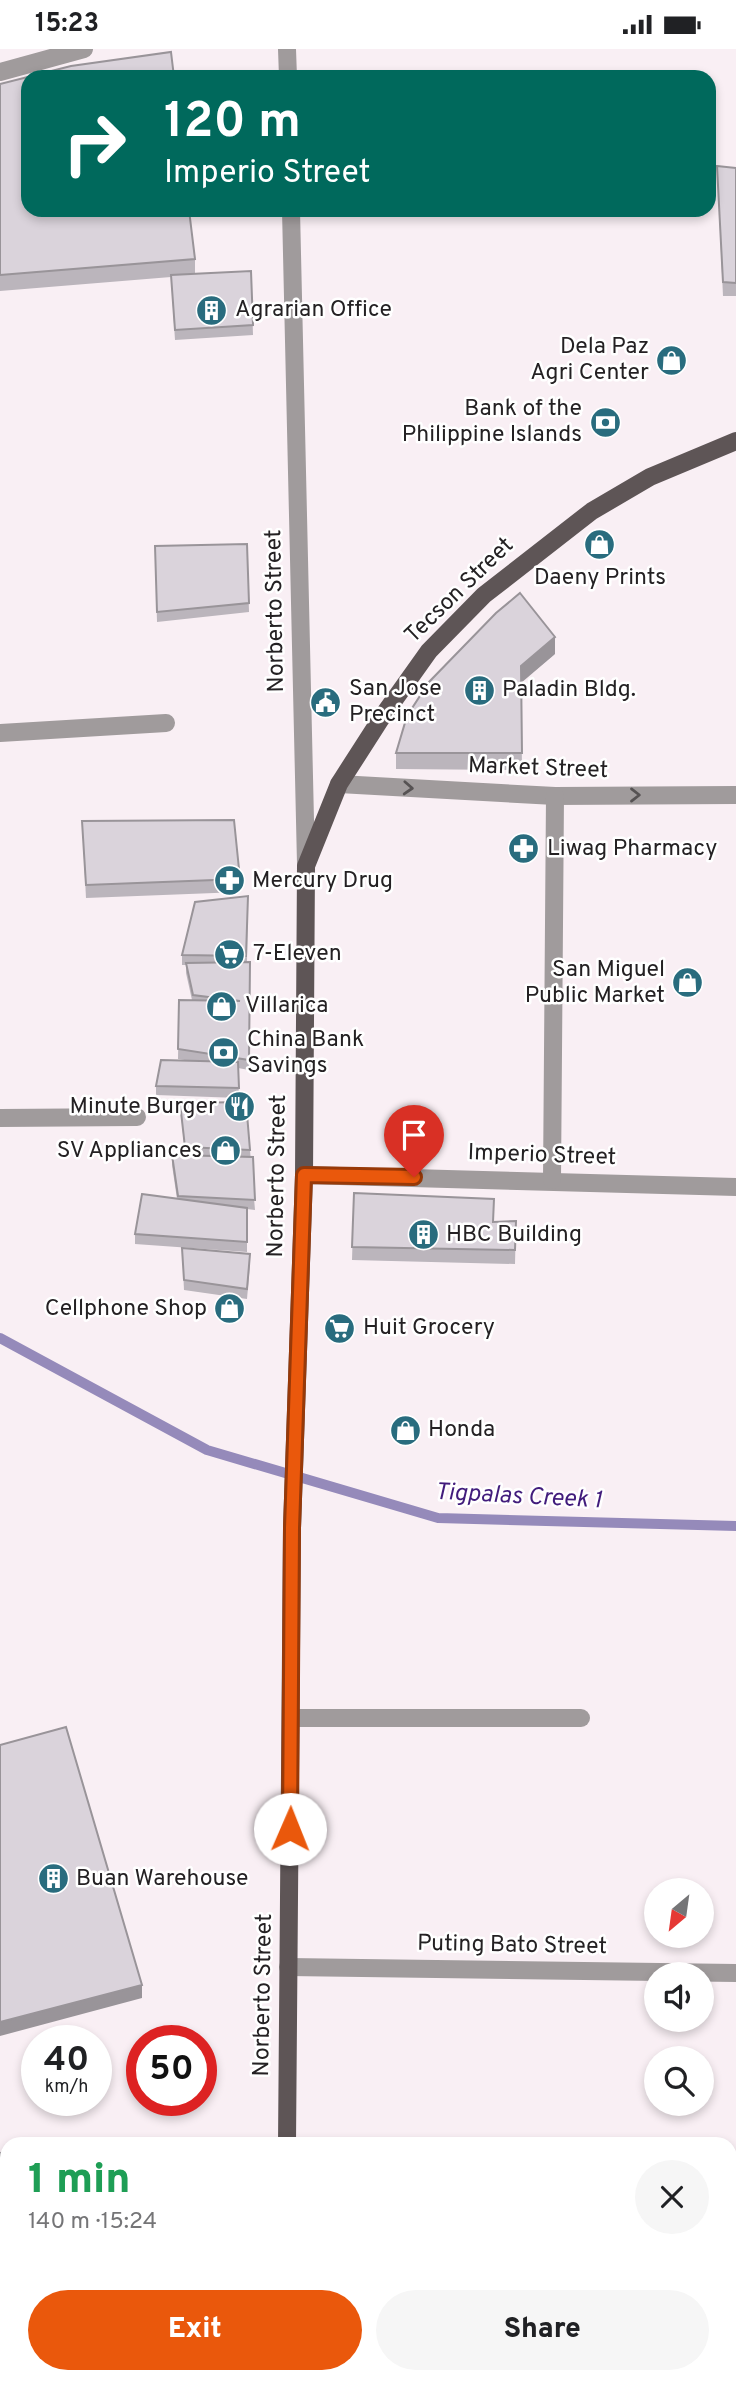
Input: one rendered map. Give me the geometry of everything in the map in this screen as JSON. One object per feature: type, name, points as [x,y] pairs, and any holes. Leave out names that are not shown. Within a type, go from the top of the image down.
[{"type":"main road","name":"Tecson Street","points":[[306,866],[340,784],[382,717],[429,651],[484,595],[592,511],[650,477],[736,441]]},
{"type":"main road","name":"Norberto Street","points":[[287,2137],[292,1528],[304,1175],[306,866]]},
{"type":"street","points":[[0,72],[84,49]]},
{"type":"street","points":[[287,49],[288,70]]},
{"type":"street","name":"Norberto Street","points":[[291,217],[306,866]]},
{"type":"street","points":[[0,733],[166,723]]},
{"type":"street","name":"Market Street","points":[[340,784],[555,796],[736,795]]},
{"type":"street","points":[[552,1180],[555,796]]},
{"type":"street","points":[[0,1118],[137,1117]]},
{"type":"street","name":"Imperio Street","points":[[304,1175],[736,1187]]},
{"type":"street","points":[[292,1718],[580,1719]]},
{"type":"street","name":"Puting Bato Street","points":[[288,1967],[736,1973]]},
{"type":"building","points":[[171,52],[173,70],[55,70]]},
{"type":"building","points":[[21,79],[21,217],[190,217],[195,259],[0,275],[0,84]]},
{"type":"building","points":[[717,166],[736,168],[736,283],[723,282]]},
{"type":"building","name":"Agrarian Office","points":[[251,271],[253,325],[175,330],[171,275]]},
{"type":"building","points":[[247,544],[249,603],[157,612],[155,546]]},
{"type":"building","name":"Paladin Bldg.","points":[[520,593],[555,637],[521,666],[522,753],[396,753],[407,716],[429,682],[496,613]]},
{"type":"building","points":[[234,820],[240,879],[86,885],[82,821]]},
{"type":"building","points":[[248,896],[246,956],[182,955],[195,902]]},
{"type":"building","points":[[250,962],[249,1060],[178,1049],[179,1000],[240,1001],[193,995],[186,963]]},
{"type":"building","points":[[161,1060],[238,1062],[239,1088],[156,1086]]},
{"type":"building","points":[[246,1102],[250,1150],[185,1147],[180,1103]]},
{"type":"building","points":[[172,1155],[253,1157],[255,1200],[178,1196]]},
{"type":"building","name":"HBC Building","points":[[354,1193],[494,1199],[493,1222],[516,1221],[515,1250],[352,1247]]},
{"type":"building","points":[[142,1194],[247,1208],[247,1242],[135,1234]]},
{"type":"building","points":[[182,1248],[250,1254],[247,1289],[184,1280]]},
{"type":"building","name":"Buan Warehouse","points":[[66,1727],[142,1985],[0,2022],[0,1745]]},
{"type":"waterway","name":"Tigpalas Creek 1","points":[[0,1338],[207,1450],[438,1518],[736,1526]]},
{"type":"place","name":"Agrarian Office","points":[[212,310]]},
{"type":"place","name":"Dela Paz Agri Center","points":[[672,360]]},
{"type":"place","name":"Bank of the Philippine Islands","points":[[605,422]]},
{"type":"place","name":"Daeny Prints","points":[[600,544]]},
{"type":"place","name":"Paladin Bldg.","points":[[479,690]]},
{"type":"place","name":"San Jose Precinct","points":[[326,702]]},
{"type":"place","name":"Liwag Pharmacy","points":[[524,849]]},
{"type":"place","name":"Mercury Drug","points":[[229,881]]},
{"type":"place","name":"7-Eleven","points":[[230,954]]},
{"type":"place","name":"San Miguel Public Market","points":[[688,983]]},
{"type":"place","name":"Villarica","points":[[222,1006]]},
{"type":"place","name":"China Bank Savings","points":[[224,1053]]},
{"type":"place","name":"Minute Burger","points":[[240,1107]]},
{"type":"place","name":"SV Appliances","points":[[225,1151]]},
{"type":"place","name":"HBC Building","points":[[423,1235]]},
{"type":"place","name":"Cellphone Shop","points":[[230,1309]]},
{"type":"place","name":"Huit Grocery","points":[[340,1328]]},
{"type":"place","name":"Honda","points":[[405,1430]]},
{"type":"place","name":"Buan Warehouse","points":[[53,1879]]},
{"type":"route","points":[[290,1829],[292,1528],[304,1175],[414,1177]]}]
